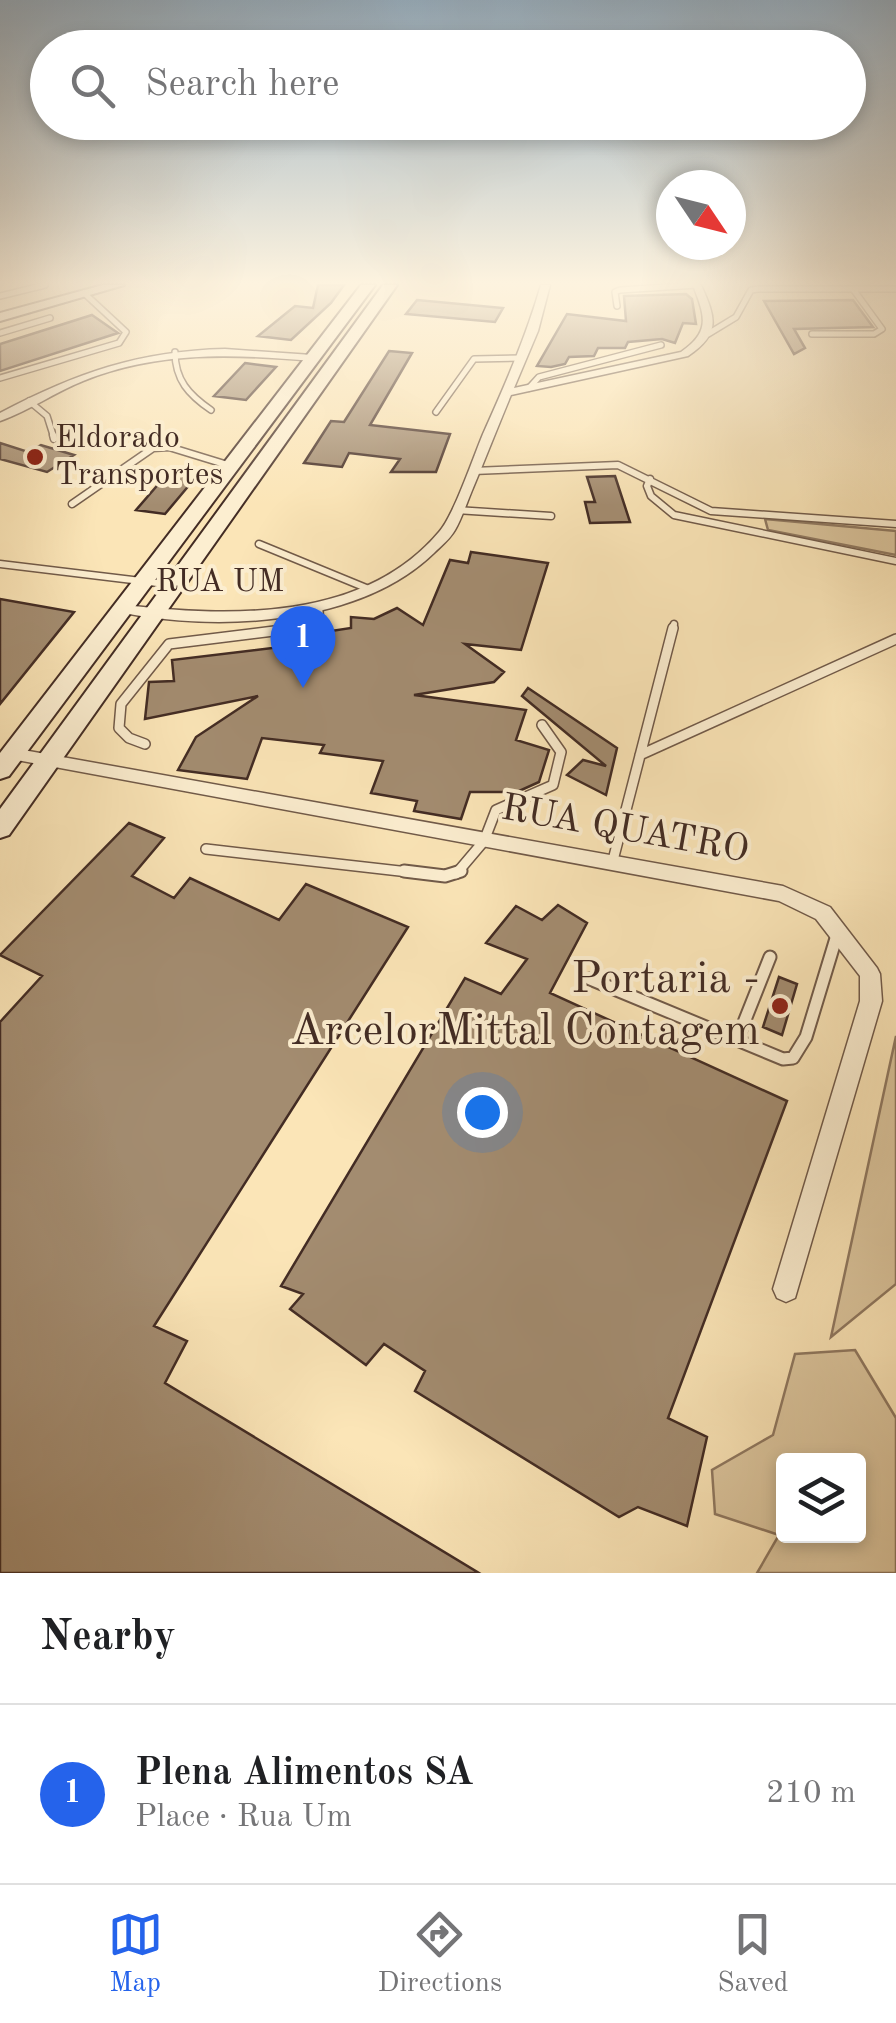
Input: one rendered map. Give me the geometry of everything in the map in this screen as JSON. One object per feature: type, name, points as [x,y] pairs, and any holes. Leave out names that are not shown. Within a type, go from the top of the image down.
[{"type":"street","points":[[0,418],[89,374],[139,358]]},
{"type":"street","points":[[6,762],[312,358]]},
{"type":"street","points":[[0,828],[158,614],[338,358]]},
{"type":"street","name":"RUA UM","points":[[124,609],[158,614],[264,615],[319,606],[371,590],[424,557],[448,531],[521,358]]},
{"type":"street","points":[[506,394],[664,358]]},
{"type":"street","name":"RUA QUATRO","points":[[6,762],[49,761],[783,894],[823,913],[870,974],[871,1001],[786,1290]]},
{"type":"lane","points":[[0,378],[67,358]]},
{"type":"lane","points":[[174,358],[174,372],[193,398],[211,410]]},
{"type":"lane","points":[[436,412],[474,359],[502,358]]},
{"type":"lane","points":[[529,388],[539,377],[610,358]]},
{"type":"lane","points":[[29,402],[47,416],[54,439]]},
{"type":"lane","points":[[72,504],[152,448],[168,448],[231,466]]},
{"type":"lane","points":[[473,471],[618,465],[635,470],[711,511],[896,524]]},
{"type":"lane","points":[[650,480],[646,486],[651,496],[674,515],[896,562]]},
{"type":"lane","points":[[456,510],[551,516]]},
{"type":"lane","points":[[258,544],[371,590]]},
{"type":"lane","points":[[0,564],[176,586]]},
{"type":"lane","points":[[145,744],[129,738],[119,728],[118,717],[121,704],[162,649],[178,642],[310,626],[320,617],[319,606]]},
{"type":"lane","points":[[612,864],[674,624]]},
{"type":"lane","points":[[640,755],[896,639]]},
{"type":"lane","points":[[206,849],[445,876],[460,873],[484,841],[496,810],[553,785],[560,742],[542,725]]},
{"type":"lane","points":[[590,979],[784,1059],[798,1054],[838,932]]},
{"type":"lane","points":[[737,1040],[770,957]]},
{"type":"shaded area","points":[[765,519],[896,531],[896,555],[768,530]]},
{"type":"shaded area","points":[[896,1036],[896,1284],[831,1337]]},
{"type":"shaded area","points":[[855,1350],[896,1418],[896,1573],[757,1573],[776,1540],[866,1543],[866,1453],[776,1453],[776,1534],[715,1514],[712,1470],[773,1435],[795,1354]]},
{"type":"building","points":[[0,358],[39,358],[0,371]]},
{"type":"building","points":[[384,358],[409,358],[370,425],[450,434],[436,472],[391,472],[400,459],[349,453],[342,467],[304,463],[331,421],[344,422]]},
{"type":"building","points":[[541,358],[568,358],[565,364],[537,366]]},
{"type":"building","points":[[245,363],[276,367],[246,400],[214,396]]},
{"type":"building","name":"Eldorado Transportes","points":[[0,443],[28,452],[41,445],[74,455],[47,472],[0,459]]},
{"type":"building","points":[[168,473],[196,477],[165,514],[136,510]]},
{"type":"building","points":[[615,476],[630,522],[590,523],[585,502],[595,502],[587,477]]},
{"type":"building","points":[[471,552],[548,563],[521,650],[465,644],[504,672],[494,682],[414,695],[526,710],[516,740],[549,750],[539,782],[517,792],[470,792],[461,819],[414,811],[417,801],[371,793],[383,761],[320,753],[324,745],[262,738],[247,779],[178,770],[196,737],[258,696],[145,719],[149,682],[174,681],[172,660],[289,646],[286,638],[351,628],[351,617],[374,619],[397,608],[423,625],[450,560],[468,563]]},
{"type":"building","points":[[0,599],[74,612],[0,704]]},
{"type":"building","points":[[528,688],[617,748],[606,795],[567,775],[583,760],[606,766],[522,696]]},
{"type":"building","points":[[129,823],[164,838],[132,876],[174,898],[190,878],[279,920],[306,884],[408,927],[154,1326],[187,1341],[165,1383],[479,1573],[0,1573],[0,1022],[42,976],[0,955]]},
{"type":"building","points":[[558,905],[587,923],[550,993],[787,1101],[668,1418],[707,1437],[687,1526],[638,1507],[619,1517],[415,1391],[425,1371],[384,1344],[366,1365],[290,1309],[303,1294],[281,1286],[465,978],[501,994],[527,959],[486,943],[516,906],[542,920]]},
{"type":"building","name":"Portaria - ArcelorMittal Contagem","points":[[779,977],[797,984],[782,1035],[763,1027]]},
{"type":"place","name":"Eldorado Transportes","points":[[35,457]]},
{"type":"place","name":"Plena Alimentos SA","points":[[303,688]]},
{"type":"place","name":"Portaria - ArcelorMittal Contagem","points":[[780,1006]]}]
